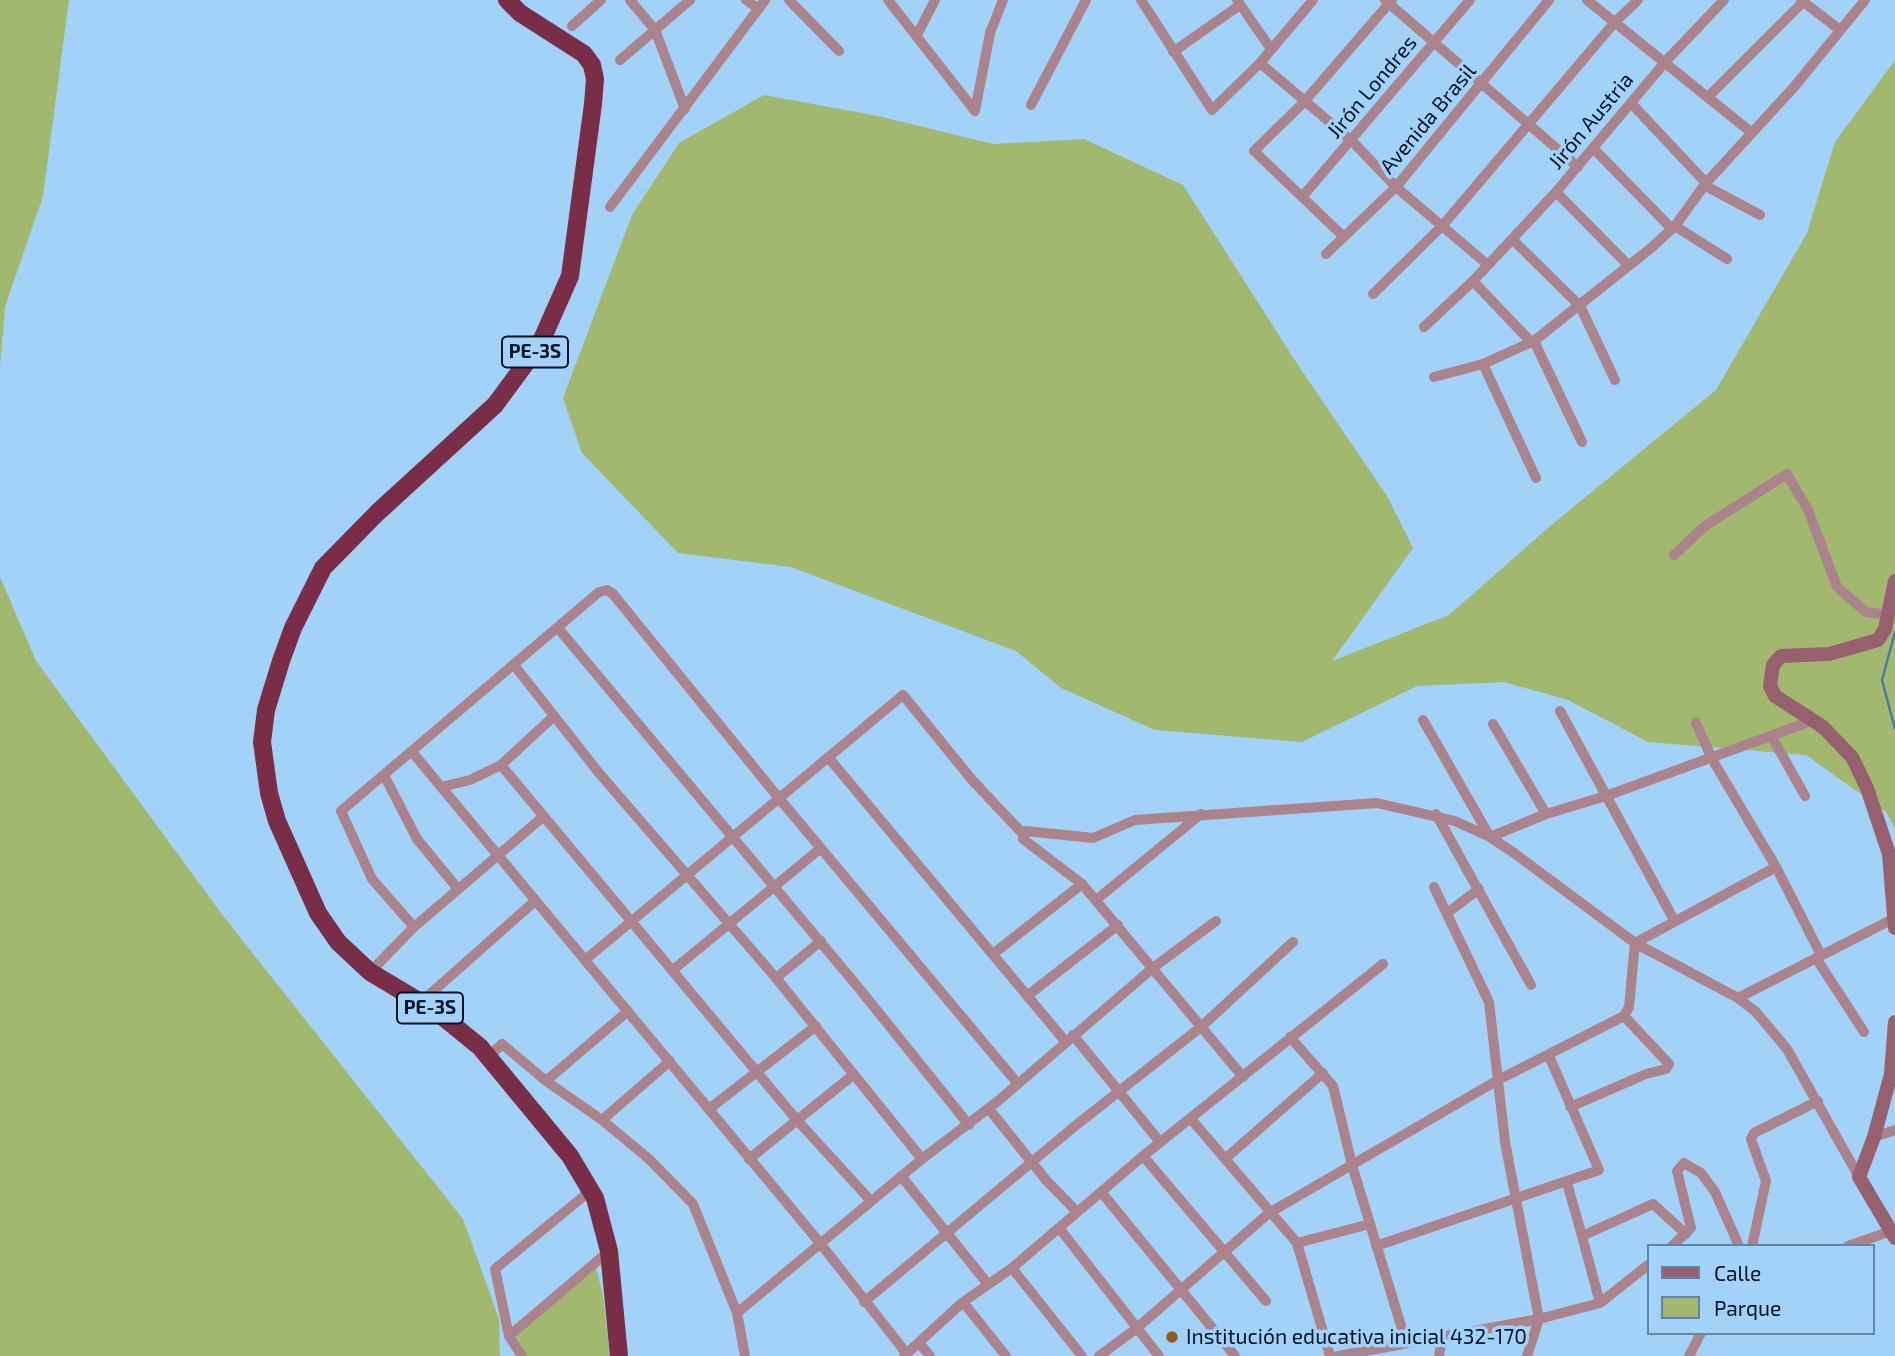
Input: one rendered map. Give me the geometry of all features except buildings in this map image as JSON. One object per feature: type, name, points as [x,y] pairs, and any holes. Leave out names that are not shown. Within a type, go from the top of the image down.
[{"type":"highway","name":"PE-3S","points":[[507,0],[520,13],[584,54],[592,65],[595,79],[593,104],[570,276],[540,344],[495,405],[377,513],[323,568],[293,628],[265,710],[263,753],[277,821],[318,913],[338,942],[370,972],[437,1012],[488,1057],[562,1146],[590,1191],[604,1224],[609,1251],[619,1356]]},
{"type":"street","points":[[572,26],[601,0]]},
{"type":"street","points":[[630,0],[655,30],[685,109]]},
{"type":"street","points":[[620,60],[690,0]]},
{"type":"street","points":[[610,207],[762,5],[746,0]]},
{"type":"street","points":[[789,0],[839,51]]},
{"type":"street","points":[[888,0],[975,111],[990,33],[1003,0]]},
{"type":"street","points":[[917,36],[935,0]]},
{"type":"street","points":[[1031,105],[1086,0]]},
{"type":"street","points":[[1142,1],[1212,110],[1261,63],[1313,0]]},
{"type":"street","name":"Jirón Londres","points":[[1302,197],[1470,0]]},
{"type":"street","name":"Avenida Brasil","points":[[1326,254],[1396,187],[1549,0]]},
{"type":"street","points":[[1587,0],[1752,133]]},
{"type":"street","points":[[1373,295],[1443,225],[1615,22],[1638,0]]},
{"type":"street","name":"Jirón Austria","points":[[1424,327],[1473,281],[1556,192],[1666,61],[1724,0]]},
{"type":"street","points":[[1434,377],[1483,364],[1533,342],[1674,227],[1705,184],[1865,0]]},
{"type":"street","points":[[1344,237],[1254,151],[1304,102],[1389,1],[1578,167]]},
{"type":"street","points":[[1709,96],[1803,1],[1840,30]]},
{"type":"street","points":[[1173,52],[1238,3],[1271,49]]},
{"type":"street","points":[[1261,63],[1352,141],[1396,187],[1488,265]]},
{"type":"street","points":[[1631,103],[1705,184],[1760,215]]},
{"type":"street","points":[[1594,149],[1674,227],[1727,259]]},
{"type":"street","points":[[1556,192],[1628,265]]},
{"type":"street","points":[[1512,239],[1580,306],[1615,380]]},
{"type":"street","points":[[1473,281],[1533,342],[1582,442]]},
{"type":"street","points":[[1483,364],[1536,478]]},
{"type":"street","points":[[1674,555],[1705,526],[1787,474],[1808,510],[1837,587],[1861,609],[1888,615]]},
{"type":"street","points":[[1738,998],[1818,956],[1894,922],[1889,854],[1867,788],[1852,757],[1815,720],[1771,691],[1773,665],[1781,656],[1822,655],[1872,644],[1882,635],[1895,582]]},
{"type":"street","points":[[414,927],[372,879],[341,811],[414,753],[599,592],[607,590],[1018,1084]]},
{"type":"street","points":[[558,628],[821,941],[969,1125]]},
{"type":"street","points":[[514,665],[553,717],[776,978],[922,1159]]},
{"type":"street","points":[[585,960],[903,695],[973,781],[1023,834],[1023,839],[1082,884],[1097,900],[1243,1077]]},
{"type":"street","points":[[1560,711],[1674,920]]},
{"type":"street","points":[[441,787],[470,780],[501,765],[553,717]]},
{"type":"street","points":[[1423,720],[1490,837]]},
{"type":"street","points":[[1490,837],[1546,814],[1713,759],[1815,720]]},
{"type":"street","points":[[1696,723],[1713,759],[1776,867],[1818,956],[1864,1032]]},
{"type":"street","points":[[1493,724],[1546,814]]},
{"type":"street","points":[[1772,737],[1805,796]]},
{"type":"street","points":[[414,753],[820,1243],[905,1355],[963,1302],[1012,1268],[1160,1142],[1383,964]]},
{"type":"street","points":[[828,757],[1027,996],[1069,1038],[1160,1142]]},
{"type":"street","points":[[501,765],[796,1119],[871,1201]]},
{"type":"street","points":[[385,776],[417,839],[458,889]]},
{"type":"street","points":[[1023,834],[1029,830],[1093,838],[1135,820],[1201,813],[1377,803],[1436,814],[1490,837],[1635,943],[1738,998],[1756,1012],[1787,1049],[1893,1235],[1856,1244]]},
{"type":"street","points":[[1097,900],[1201,813]]},
{"type":"street","points":[[1436,814],[1531,985]]},
{"type":"street","points":[[370,972],[414,927],[544,816]]},
{"type":"street","points":[[673,970],[821,848]]},
{"type":"street","points":[[1635,943],[1776,867]]},
{"type":"street","points":[[993,954],[1082,884]]},
{"type":"street","points":[[1434,887],[1489,1002],[1515,1200],[1539,1319],[1527,1356]]},
{"type":"street","points":[[1447,913],[1479,889]]},
{"type":"street","points":[[420,1003],[535,901]]},
{"type":"street","points":[[737,1313],[901,1176],[969,1125],[1154,967],[1216,921]]},
{"type":"street","points":[[1027,996],[1118,925]]},
{"type":"street","points":[[776,978],[821,941]]},
{"type":"street","points":[[864,1302],[1031,1162],[1201,1027],[1293,942]]},
{"type":"street","points":[[1099,1356],[1137,1328],[1269,1213],[1498,1080],[1624,1016],[1629,1007],[1635,943]]},
{"type":"street","points":[[546,1081],[628,1011]]},
{"type":"street","points":[[1570,1107],[1646,1074],[1666,1069],[1669,1064],[1624,1016]]},
{"type":"street","points":[[1859,1177],[1874,1137],[1891,1074],[1895,1021]]},
{"type":"street","points":[[709,1110],[816,1026]]},
{"type":"street","points":[[1290,1037],[1333,1086],[1352,1165],[1406,1342]]},
{"type":"street","points":[[488,1057],[502,1044],[649,1159],[692,1204],[737,1313],[745,1356]]},
{"type":"street","points":[[1376,1246],[1599,1170],[1549,1056]]},
{"type":"street","points":[[602,1120],[670,1061]]},
{"type":"street","points":[[1226,1158],[1323,1073]]},
{"type":"street","points":[[749,1158],[853,1075]]},
{"type":"street","points":[[1752,1244],[1766,1181],[1751,1139],[1754,1133],[1818,1101]]},
{"type":"street","points":[[989,1108],[1031,1162],[1077,1212]]},
{"type":"street","points":[[1191,1119],[1297,1243],[1330,1356]]},
{"type":"street","points":[[1874,1137],[1895,1130]]},
{"type":"street","points":[[1143,1156],[1266,1301]]},
{"type":"street","points":[[1674,1244],[1691,1228],[1677,1171],[1684,1163],[1701,1173],[1715,1192],[1738,1244]]},
{"type":"street","points":[[901,1176],[987,1283]]},
{"type":"street","points":[[1567,1183],[1600,1303]]},
{"type":"street","points":[[522,1356],[509,1336],[495,1269],[590,1191]]},
{"type":"street","points":[[1101,1193],[1235,1356]]},
{"type":"street","points":[[1583,1236],[1653,1204],[1686,1234]]},
{"type":"street","points":[[1297,1243],[1370,1224]]},
{"type":"street","points":[[1060,1229],[1159,1356]]},
{"type":"street","points":[[509,1336],[609,1251]]},
{"type":"street","points":[[1338,1356],[1362,1354],[1406,1342],[1539,1319],[1600,1303],[1646,1267]]},
{"type":"street","points":[[1012,1268],[1082,1356]]},
{"type":"street","points":[[963,1302],[1006,1356]]},
{"type":"street","points":[[1689,1356],[1700,1335]]},
{"type":"street","points":[[1439,1356],[1442,1337]]},
{"type":"street","points":[[919,1343],[930,1356]]},
{"type":"street","points":[[1115,1345],[1120,1356]]},
{"type":"green space","points":[[0,0],[69,0],[43,196],[5,307],[0,367]]},
{"type":"green space","points":[[1895,60],[1895,828],[1886,812],[1806,755],[1648,742],[1568,700],[1504,682],[1417,686],[1302,742],[1155,730],[1061,688],[1016,651],[791,567],[678,553],[582,453],[563,398],[632,215],[679,143],[764,95],[878,116],[993,144],[1084,139],[1183,185],[1296,362],[1387,496],[1413,548],[1332,661],[1449,615],[1549,527],[1716,390],[1807,233],[1835,142]]},
{"type":"green space","points":[[0,577],[36,661],[224,917],[463,1219],[499,1319],[500,1356],[0,1356]]},
{"type":"green space","points":[[594,1259],[603,1296],[610,1356],[527,1356],[513,1330]]},
{"type":"waterway","points":[[1895,632],[1882,680],[1895,729]]},
{"type":"place","name":"Institución educativa inicial 432-170","points":[[1172,1337]]}]
